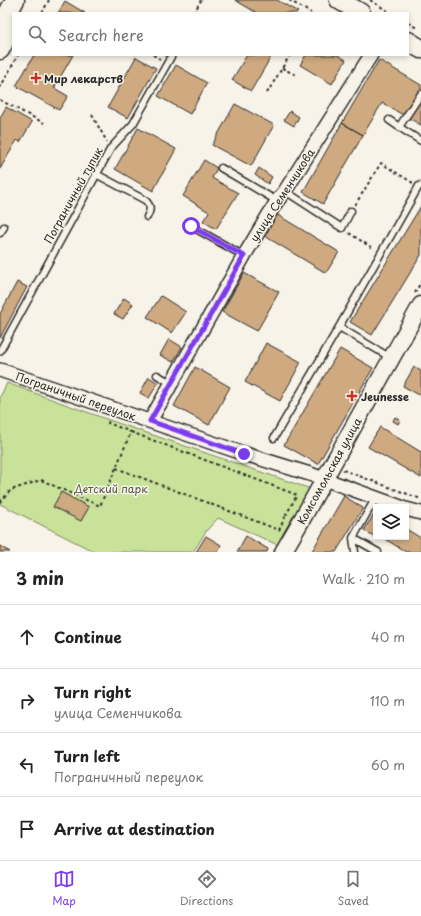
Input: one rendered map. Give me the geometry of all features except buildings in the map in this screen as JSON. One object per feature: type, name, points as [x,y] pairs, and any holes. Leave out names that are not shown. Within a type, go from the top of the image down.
[{"type":"main road","points":[[0,28],[15,0]]},
{"type":"main road","points":[[21,12],[27,0]]},
{"type":"main road","points":[[339,0],[359,12]]},
{"type":"main road","points":[[0,50],[12,28]]},
{"type":"main road","points":[[409,42],[421,49]]},
{"type":"street","name":"улица Семенчикова","points":[[150,421],[244,256],[370,56]]},
{"type":"street","name":"Комсомольская улица","points":[[283,552],[421,305]]},
{"type":"street","name":"Пограничный переулок","points":[[0,370],[391,504]]},
{"type":"street","points":[[409,510],[421,513]]},
{"type":"lane","name":"Пограничный тупик","points":[[0,351],[111,148],[133,124],[171,56]]},
{"type":"lane","points":[[399,127],[421,94]]},
{"type":"lane","points":[[389,120],[421,141]]},
{"type":"lane","points":[[221,168],[281,196],[342,228],[351,211]]},
{"type":"lane","points":[[96,174],[145,200],[151,209],[147,217]]},
{"type":"lane","points":[[274,438],[420,186]]},
{"type":"lane","points":[[191,226],[244,256]]},
{"type":"lane","points":[[0,233],[4,227]]},
{"type":"lane","points":[[339,328],[392,358]]},
{"type":"lane","points":[[157,375],[171,383]]},
{"type":"lane","points":[[355,552],[353,538],[375,499]]},
{"type":"lane","points":[[353,538],[378,552]]},
{"type":"path","points":[[43,12],[49,0]]},
{"type":"path","points":[[195,12],[201,0]]},
{"type":"path","points":[[289,0],[309,12]]},
{"type":"path","points":[[370,0],[389,12]]},
{"type":"path","points":[[409,24],[421,31]]},
{"type":"path","points":[[0,88],[17,56]]},
{"type":"path","points":[[267,93],[289,56]]},
{"type":"path","points":[[282,68],[296,75]]},
{"type":"path","points":[[0,100],[44,123]]},
{"type":"path","points":[[92,115],[111,148]]},
{"type":"path","points":[[351,211],[381,163],[420,186]]},
{"type":"path","points":[[342,228],[381,254]]},
{"type":"path","points":[[109,420],[108,424],[297,495],[279,530],[116,468]]},
{"type":"path","points":[[0,502],[11,490],[41,480],[100,506],[131,432]]},
{"type":"path","points":[[341,470],[421,498]]},
{"type":"path","points":[[286,516],[301,521]]},
{"type":"green space","name":"Детский парк","points":[[7,383],[109,420],[311,489],[280,546],[218,518],[207,530],[193,552],[95,552],[0,504],[0,397]]},
{"type":"place","name":"Мир лекарств","points":[[36,78]]},
{"type":"place","name":"Jeunesse","points":[[352,396]]},
{"type":"route","points":[[191,226],[244,256],[150,421],[244,454]]}]
